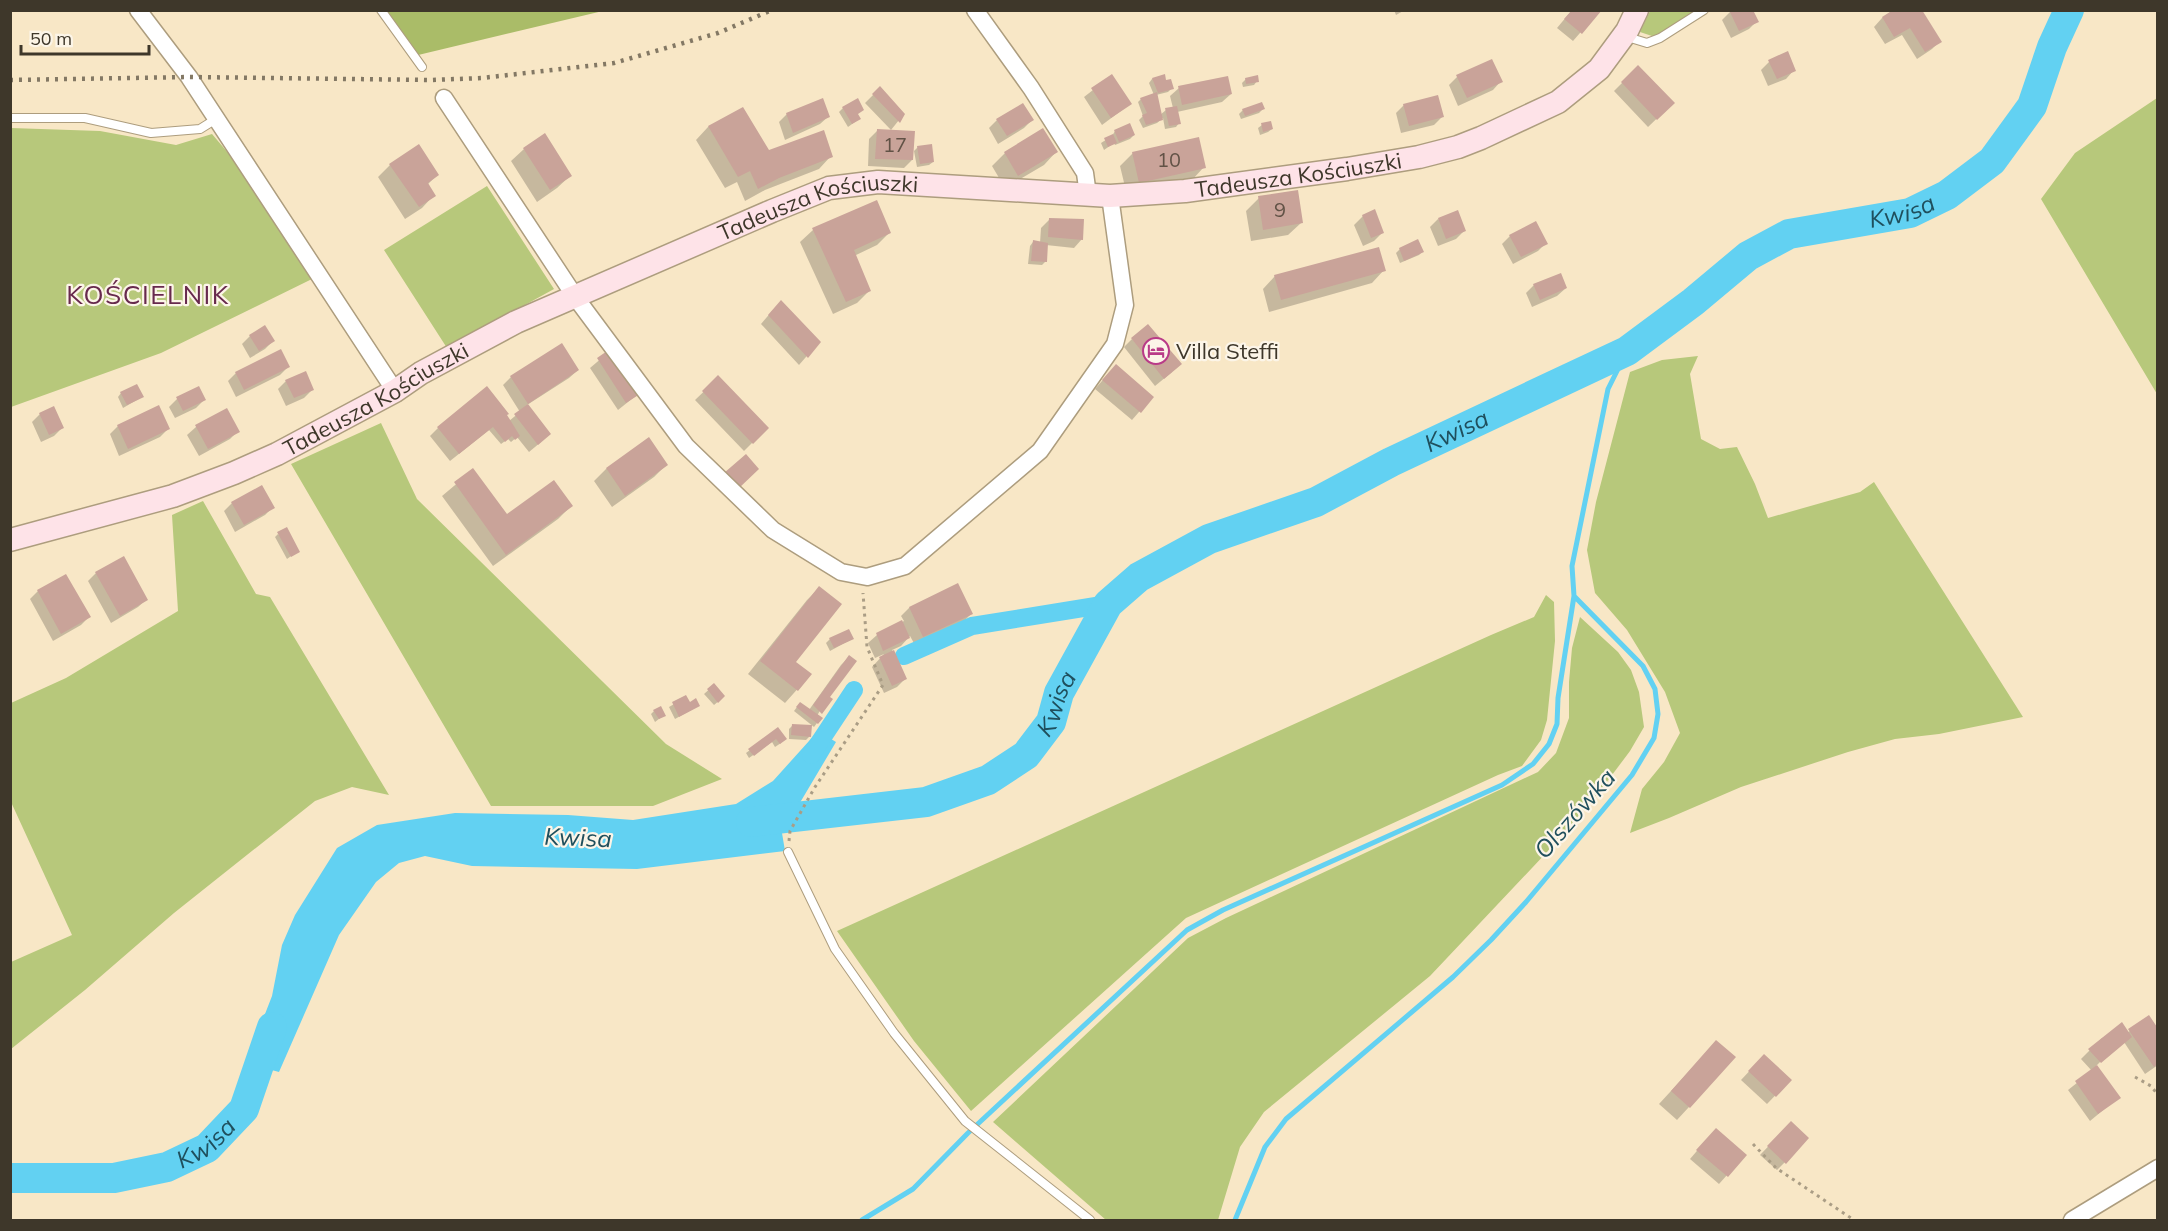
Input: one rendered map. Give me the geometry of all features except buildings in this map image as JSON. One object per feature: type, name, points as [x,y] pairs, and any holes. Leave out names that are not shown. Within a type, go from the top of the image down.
[{"type":"main road","name":"Tadeusza Kościuszki","points":[[10,540],[173,495],[234,473],[277,454],[395,391],[421,373],[516,322],[830,188],[878,182],[1099,196],[1185,191],[1400,162],[1458,147],[1558,102],[1599,69],[1634,20],[1637,10]]},
{"type":"street","points":[[138,10],[189,77],[395,391]]},
{"type":"street","points":[[444,98],[576,298],[686,446],[773,530],[841,572],[867,577],[905,566],[1041,450],[1115,344],[1125,305],[1099,196],[1031,88],[975,10]]},
{"type":"street","points":[[2072,1221],[2157,1168]]},
{"type":"lane","points":[[381,10],[422,67]]},
{"type":"lane","points":[[1623,36],[1647,43],[1654,41],[1704,10]]},
{"type":"lane","points":[[10,118],[85,118],[151,133],[200,129],[216,119]]},
{"type":"lane","points":[[788,852],[835,949],[894,1033],[969,1124],[1090,1221]]},
{"type":"path","points":[[788,852],[790,831],[842,744],[883,685],[867,647],[862,576]]},
{"type":"path","points":[[2135,1077],[2151,1086],[2157,1095]]},
{"type":"path","points":[[1753,1144],[1776,1168],[1854,1221]]},
{"type":"green space","points":[[607,10],[414,56],[381,11]]},
{"type":"green space","points":[[1650,11],[1699,11],[1655,37],[1640,32]]},
{"type":"green space","points":[[2157,98],[2157,394],[2041,199],[2075,153]]},
{"type":"green space","points":[[11,128],[100,131],[176,145],[212,134],[240,167],[312,279],[161,353],[11,407]]},
{"type":"green space","points":[[487,186],[554,289],[447,348],[384,250]]},
{"type":"green space","points":[[1698,356],[1690,374],[1701,439],[1720,449],[1737,447],[1768,518],[1860,492],[1874,482],[2023,717],[1939,734],[1895,739],[1848,752],[1741,787],[1630,833],[1642,789],[1664,762],[1680,733],[1665,692],[1627,630],[1595,593],[1587,550],[1596,502],[1630,372],[1662,360]]},
{"type":"green space","points":[[381,423],[417,499],[666,744],[722,779],[653,806],[491,806],[291,464]]},
{"type":"green space","points":[[203,501],[256,594],[270,597],[389,795],[352,787],[315,801],[174,913],[85,990],[11,1049],[11,962],[72,935],[11,802],[11,703],[66,678],[178,611],[172,515]]},
{"type":"green space","points":[[1546,595],[1554,602],[1555,641],[1547,720],[1541,740],[1522,766],[1186,918],[971,1111],[914,1041],[837,931],[1534,617]]},
{"type":"green space","points":[[1580,617],[1618,652],[1631,670],[1639,692],[1644,727],[1630,751],[1600,791],[1547,852],[1430,976],[1264,1112],[1240,1147],[1218,1220],[1106,1220],[993,1122],[1188,938],[1538,772],[1556,753],[1569,718],[1572,648]]},
{"type":"water","points":[[818,731],[836,742],[782,833],[785,851],[637,869],[472,866],[425,856],[399,863],[376,882],[339,935],[279,1072],[246,1063],[272,996],[282,945],[295,915],[337,848],[377,825],[455,813],[568,815],[633,820],[736,804],[773,781]]},
{"type":"waterway","name":"Kwisa","points":[[751,822],[926,802],[988,780],[1026,755],[1051,722],[1059,693],[1108,604],[1139,577],[1209,539],[1316,502],[1391,462],[1627,351],[1693,302],[1748,256],[1789,234],[1910,213],[1947,195],[1992,161],[2032,106],[2052,47],[2069,10]]},
{"type":"waterway","name":"Olszówka","points":[[1235,1220],[1265,1147],[1286,1119],[1453,977],[1491,940],[1526,902],[1632,775],[1654,738],[1658,714],[1655,689],[1643,666],[1574,596],[1572,566],[1608,389],[1627,351]]},
{"type":"waterway","points":[[862,1220],[913,1189],[968,1133],[1187,930],[1223,910],[1502,785],[1533,764],[1549,744],[1557,724],[1558,698],[1574,596]]},
{"type":"waterway","points":[[904,656],[972,626],[1108,604]]},
{"type":"waterway","points":[[811,755],[854,690]]},
{"type":"waterway","name":"Kwisa","points":[[10,1178],[114,1178],[167,1167],[207,1148],[244,1109],[272,1027]]},
{"type":"railway","points":[[10,80],[189,77],[432,80],[482,78],[614,63],[718,33],[772,10]]},
{"type":"place","name":"Villa Steffi","points":[[1156,351]]},
{"type":"district","name":"KOŚCIELNIK","points":[[148,295]]}]
